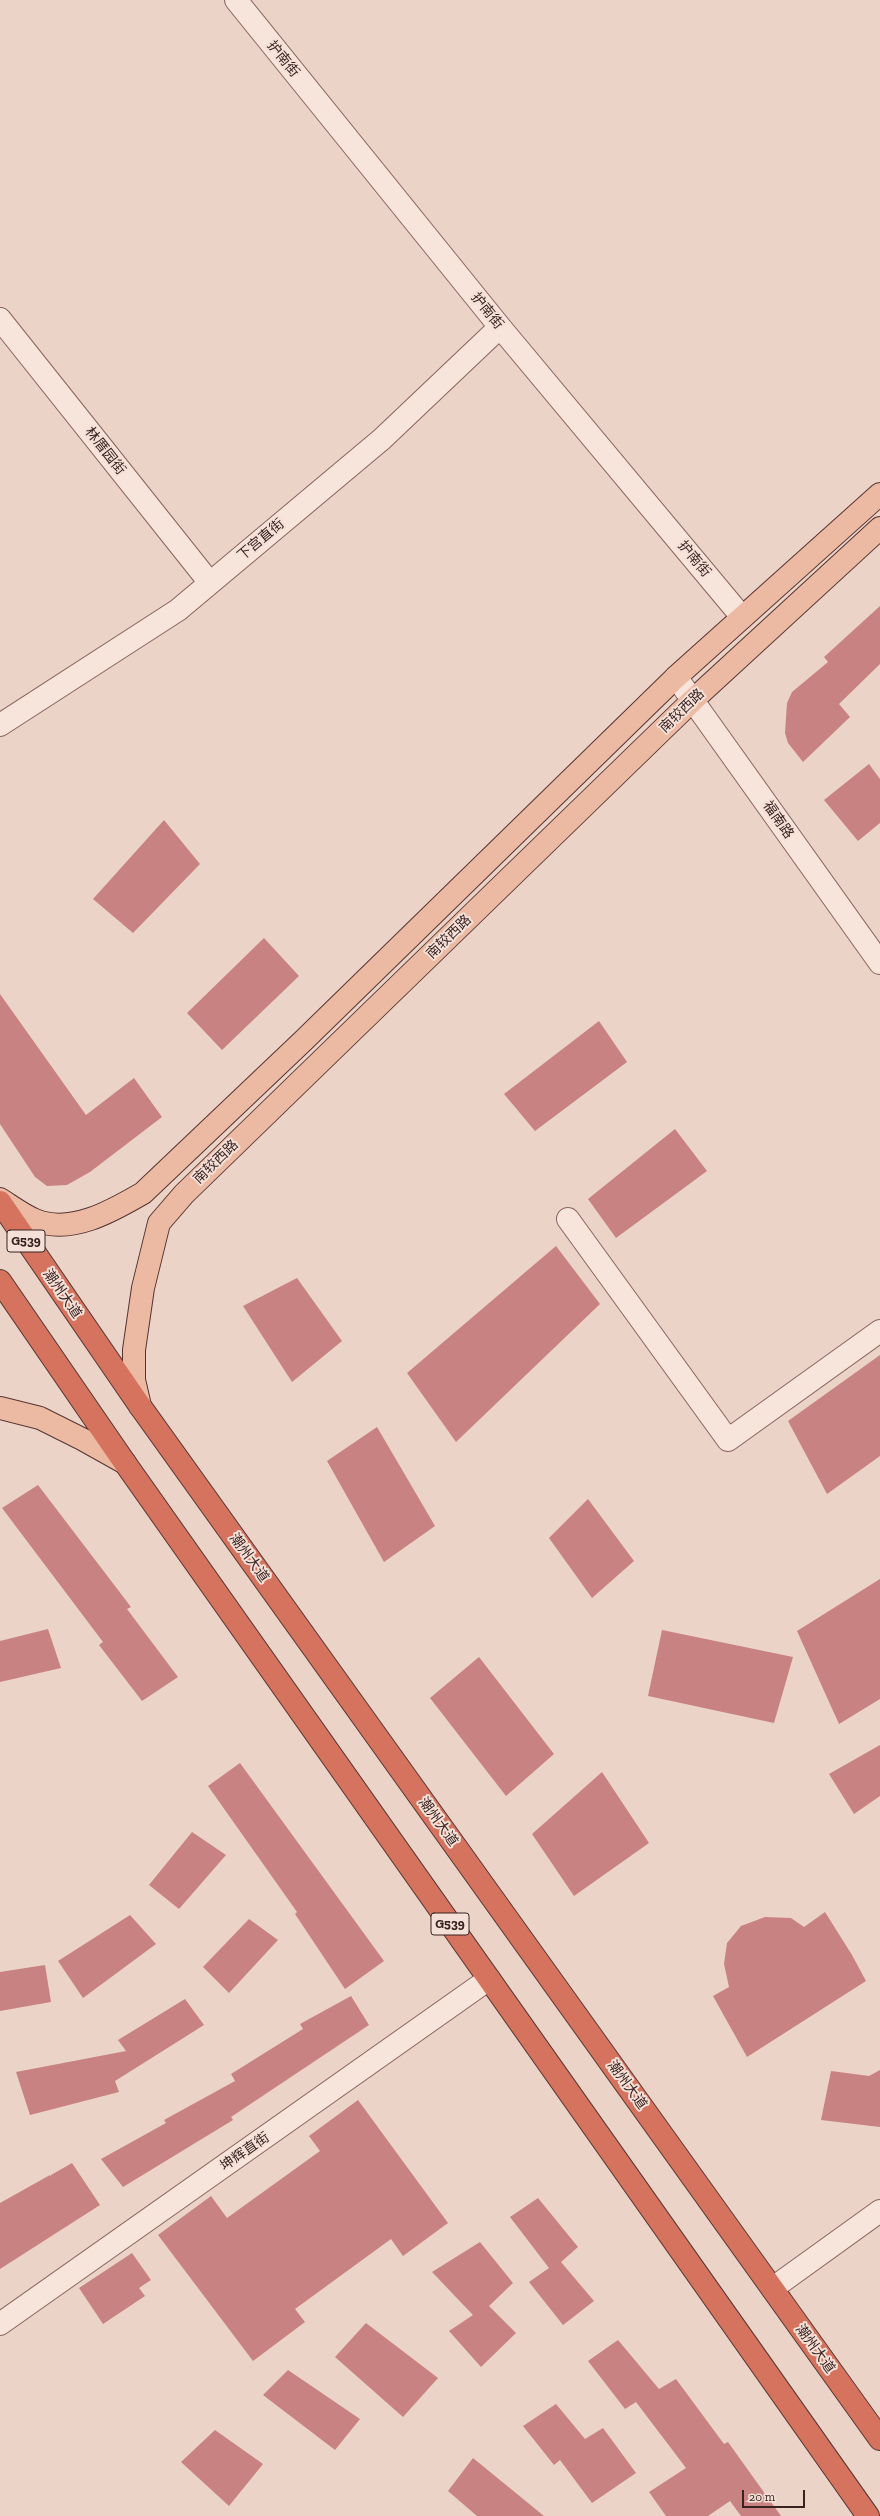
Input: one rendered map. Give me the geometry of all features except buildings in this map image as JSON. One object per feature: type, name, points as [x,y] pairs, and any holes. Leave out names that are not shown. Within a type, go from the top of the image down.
[{"type":"highway","name":"潮州大道","points":[[0,1201],[140,1406],[880,2439]]},
{"type":"highway","name":"G539","points":[[0,1281],[125,1463],[868,2516]]},
{"type":"main road","name":"南较西路","points":[[0,1201],[35,1220],[57,1224],[84,1222],[115,1210],[143,1193],[303,1041],[676,677],[880,494]]},
{"type":"main road","name":"南较西路","points":[[140,1406],[134,1380],[134,1350],[143,1288],[159,1223],[184,1194],[693,700],[880,528]]},
{"type":"main road","points":[[0,1408],[40,1418],[125,1463]]},
{"type":"street","name":"护南街","points":[[236,0],[500,327],[742,617]]},
{"type":"street","name":"林厝园街","points":[[0,320],[210,583]]},
{"type":"street","name":"下宫直街","points":[[0,725],[178,610],[382,439],[500,327]]},
{"type":"street","name":"福南路","points":[[676,677],[880,963]]},
{"type":"street","points":[[568,1219],[728,1440],[880,1331]]},
{"type":"street","name":"坤辉直街","points":[[0,2324],[489,1979]]},
{"type":"street","points":[[772,2288],[880,2212]]}]
